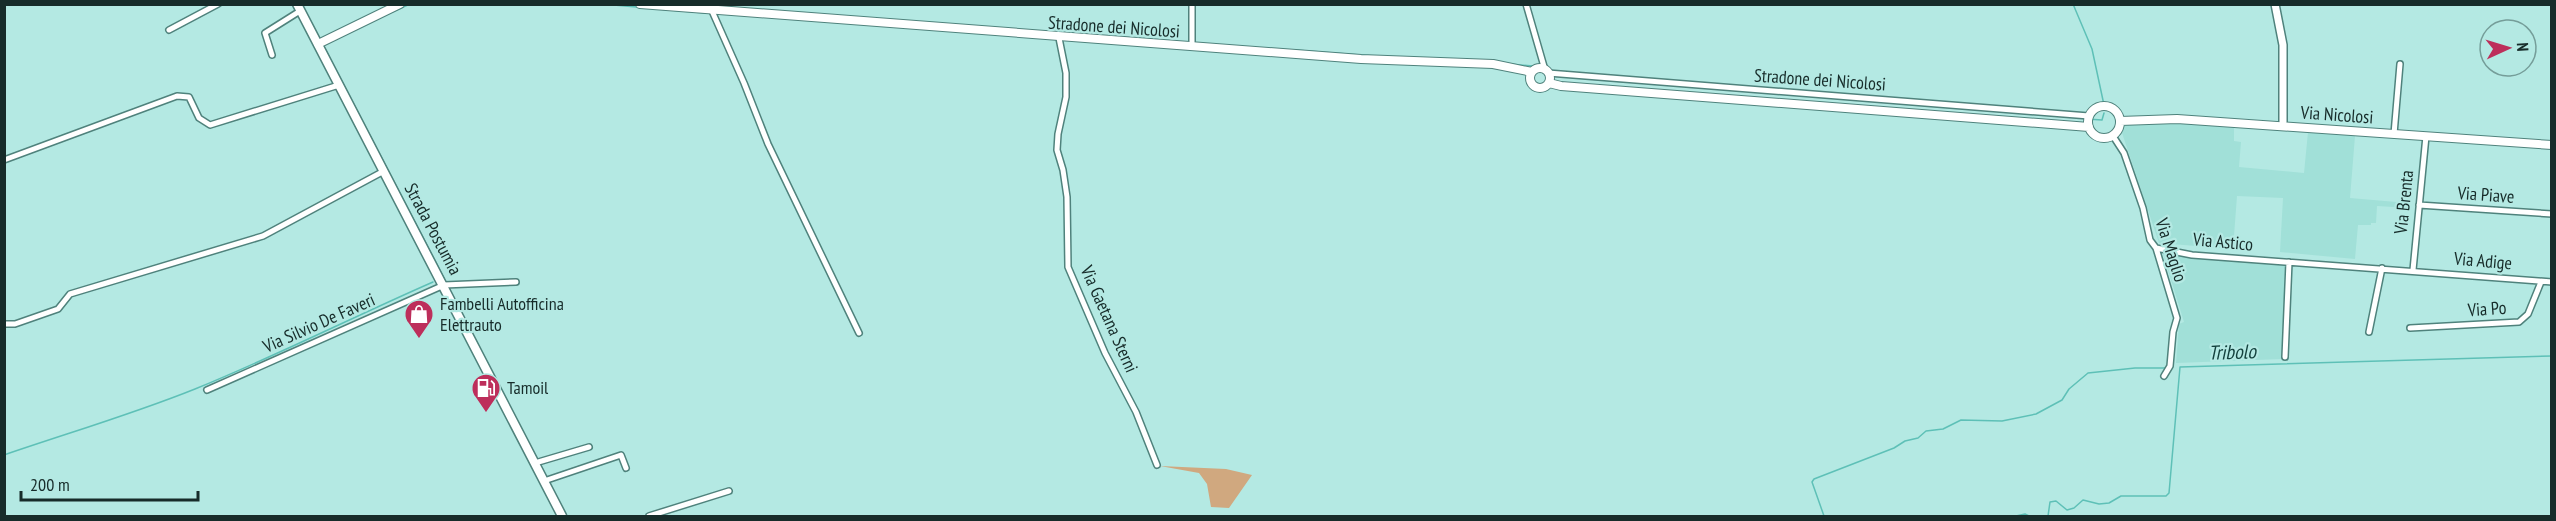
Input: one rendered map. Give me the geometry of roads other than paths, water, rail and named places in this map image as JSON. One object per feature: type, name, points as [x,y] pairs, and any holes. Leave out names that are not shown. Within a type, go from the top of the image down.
[{"type":"main road","points":[[318,44],[400,4]]},
{"type":"main road","name":"Stradone dei Nicolosi","points":[[640,4],[1059,38],[1361,59],[1493,64],[1532,72],[1539,69],[1546,72]]},
{"type":"main road","name":"Strada Postumia","points":[[298,8],[444,285],[562,516]]},
{"type":"main road","name":"Stradone dei Nicolosi","points":[[1532,72],[1530,79],[1535,87],[1541,88],[1549,83],[1562,86],[2089,127],[2099,137],[2113,135]]},
{"type":"main road","points":[[1546,72],[1549,83]]},
{"type":"main road","name":"Stradone dei Nicolosi","points":[[2090,116],[2098,108],[2108,107],[2116,112],[2120,121]]},
{"type":"main road","points":[[2089,127],[2090,116]]},
{"type":"main road","name":"Via Nicolosi","points":[[2120,121],[2177,119],[2552,145]]},
{"type":"main road","points":[[2113,135],[2117,132],[2120,121]]},
{"type":"street","points":[[169,30],[218,4]]},
{"type":"street","name":"Stradone dei Nicolosi","points":[[1192,4],[1192,47]]},
{"type":"street","points":[[1526,4],[1546,72]]},
{"type":"street","points":[[2275,4],[2283,45],[2283,126]]},
{"type":"street","points":[[272,55],[265,33],[298,8]]},
{"type":"street","points":[[712,11],[768,144],[859,333]]},
{"type":"street","name":"Via Gaetana Sterni","points":[[1059,38],[1065,73],[1066,97],[1057,150],[1067,197],[1068,267],[1105,354],[1136,411],[1157,465]]},
{"type":"street","points":[[2394,134],[2400,64]]},
{"type":"street","name":"Stradone dei Nicolosi","points":[[1546,72],[2090,116]]},
{"type":"street","points":[[4,160],[177,96],[189,97],[199,118],[210,125],[339,85]]},
{"type":"street","name":"Via Maglio","points":[[2113,135],[2124,153],[2143,208],[2150,240],[2156,248],[2176,315],[2170,366],[2164,376]]},
{"type":"street","name":"Via Brenta","points":[[2412,270],[2426,136]]},
{"type":"street","points":[[4,324],[15,324],[58,309],[70,294],[263,236],[384,171]]},
{"type":"street","name":"Via Piave","points":[[2419,205],[2552,214]]},
{"type":"street","name":"Via Astico","points":[[2156,248],[2192,255],[2412,270]]},
{"type":"street","points":[[2285,357],[2289,262]]},
{"type":"street","points":[[2368,332],[2382,268]]},
{"type":"street","name":"Via Adige","points":[[2412,270],[2552,282]]},
{"type":"street","points":[[444,285],[516,282]]},
{"type":"street","name":"Via Po","points":[[2410,328],[2519,322],[2528,314],[2541,282]]},
{"type":"street","name":"Via Silvio De Faveri","points":[[207,390],[444,285]]},
{"type":"street","points":[[535,463],[589,447]]},
{"type":"street","points":[[544,481],[621,455],[626,468]]},
{"type":"street","points":[[649,516],[729,491]]},
{"type":"waterway","points":[[392,12],[410,4]]},
{"type":"waterway","points":[[602,4],[705,13]]},
{"type":"waterway","points":[[2073,4],[2092,49],[2104,105]]},
{"type":"waterway","points":[[706,6],[749,9]]},
{"type":"waterway","points":[[323,45],[444,278]]},
{"type":"waterway","points":[[1295,50],[1374,56]]},
{"type":"waterway","points":[[1510,64],[1533,66]]},
{"type":"waterway","points":[[1567,77],[1625,82]]},
{"type":"waterway","points":[[1884,102],[1954,108]]},
{"type":"waterway","points":[[2087,119],[2102,120],[2104,113]]},
{"type":"waterway","points":[[4,455],[195,389],[433,282]]},
{"type":"waterway","name":"Tribolo","points":[[2048,516],[2050,502],[2056,501],[2067,510],[2074,508],[2083,500],[2099,504],[2109,503],[2121,496],[2166,496],[2169,493],[2180,367],[2552,356]]},
{"type":"waterway","points":[[1824,516],[1812,482],[1814,479],[1894,448],[1905,441],[1918,438],[1926,431],[1943,429],[1961,420],[2002,421],[2036,414],[2062,400],[2069,389],[2088,373],[2135,368],[2167,368]]},
{"type":"waterway","name":"Tribolo","points":[[2016,516],[2025,514],[2029,516]]},
{"type":"place","name":"Fambelli Autofficina Elettrauto","points":[[419,340]]},
{"type":"place","name":"Tamoil","points":[[486,414]]}]
